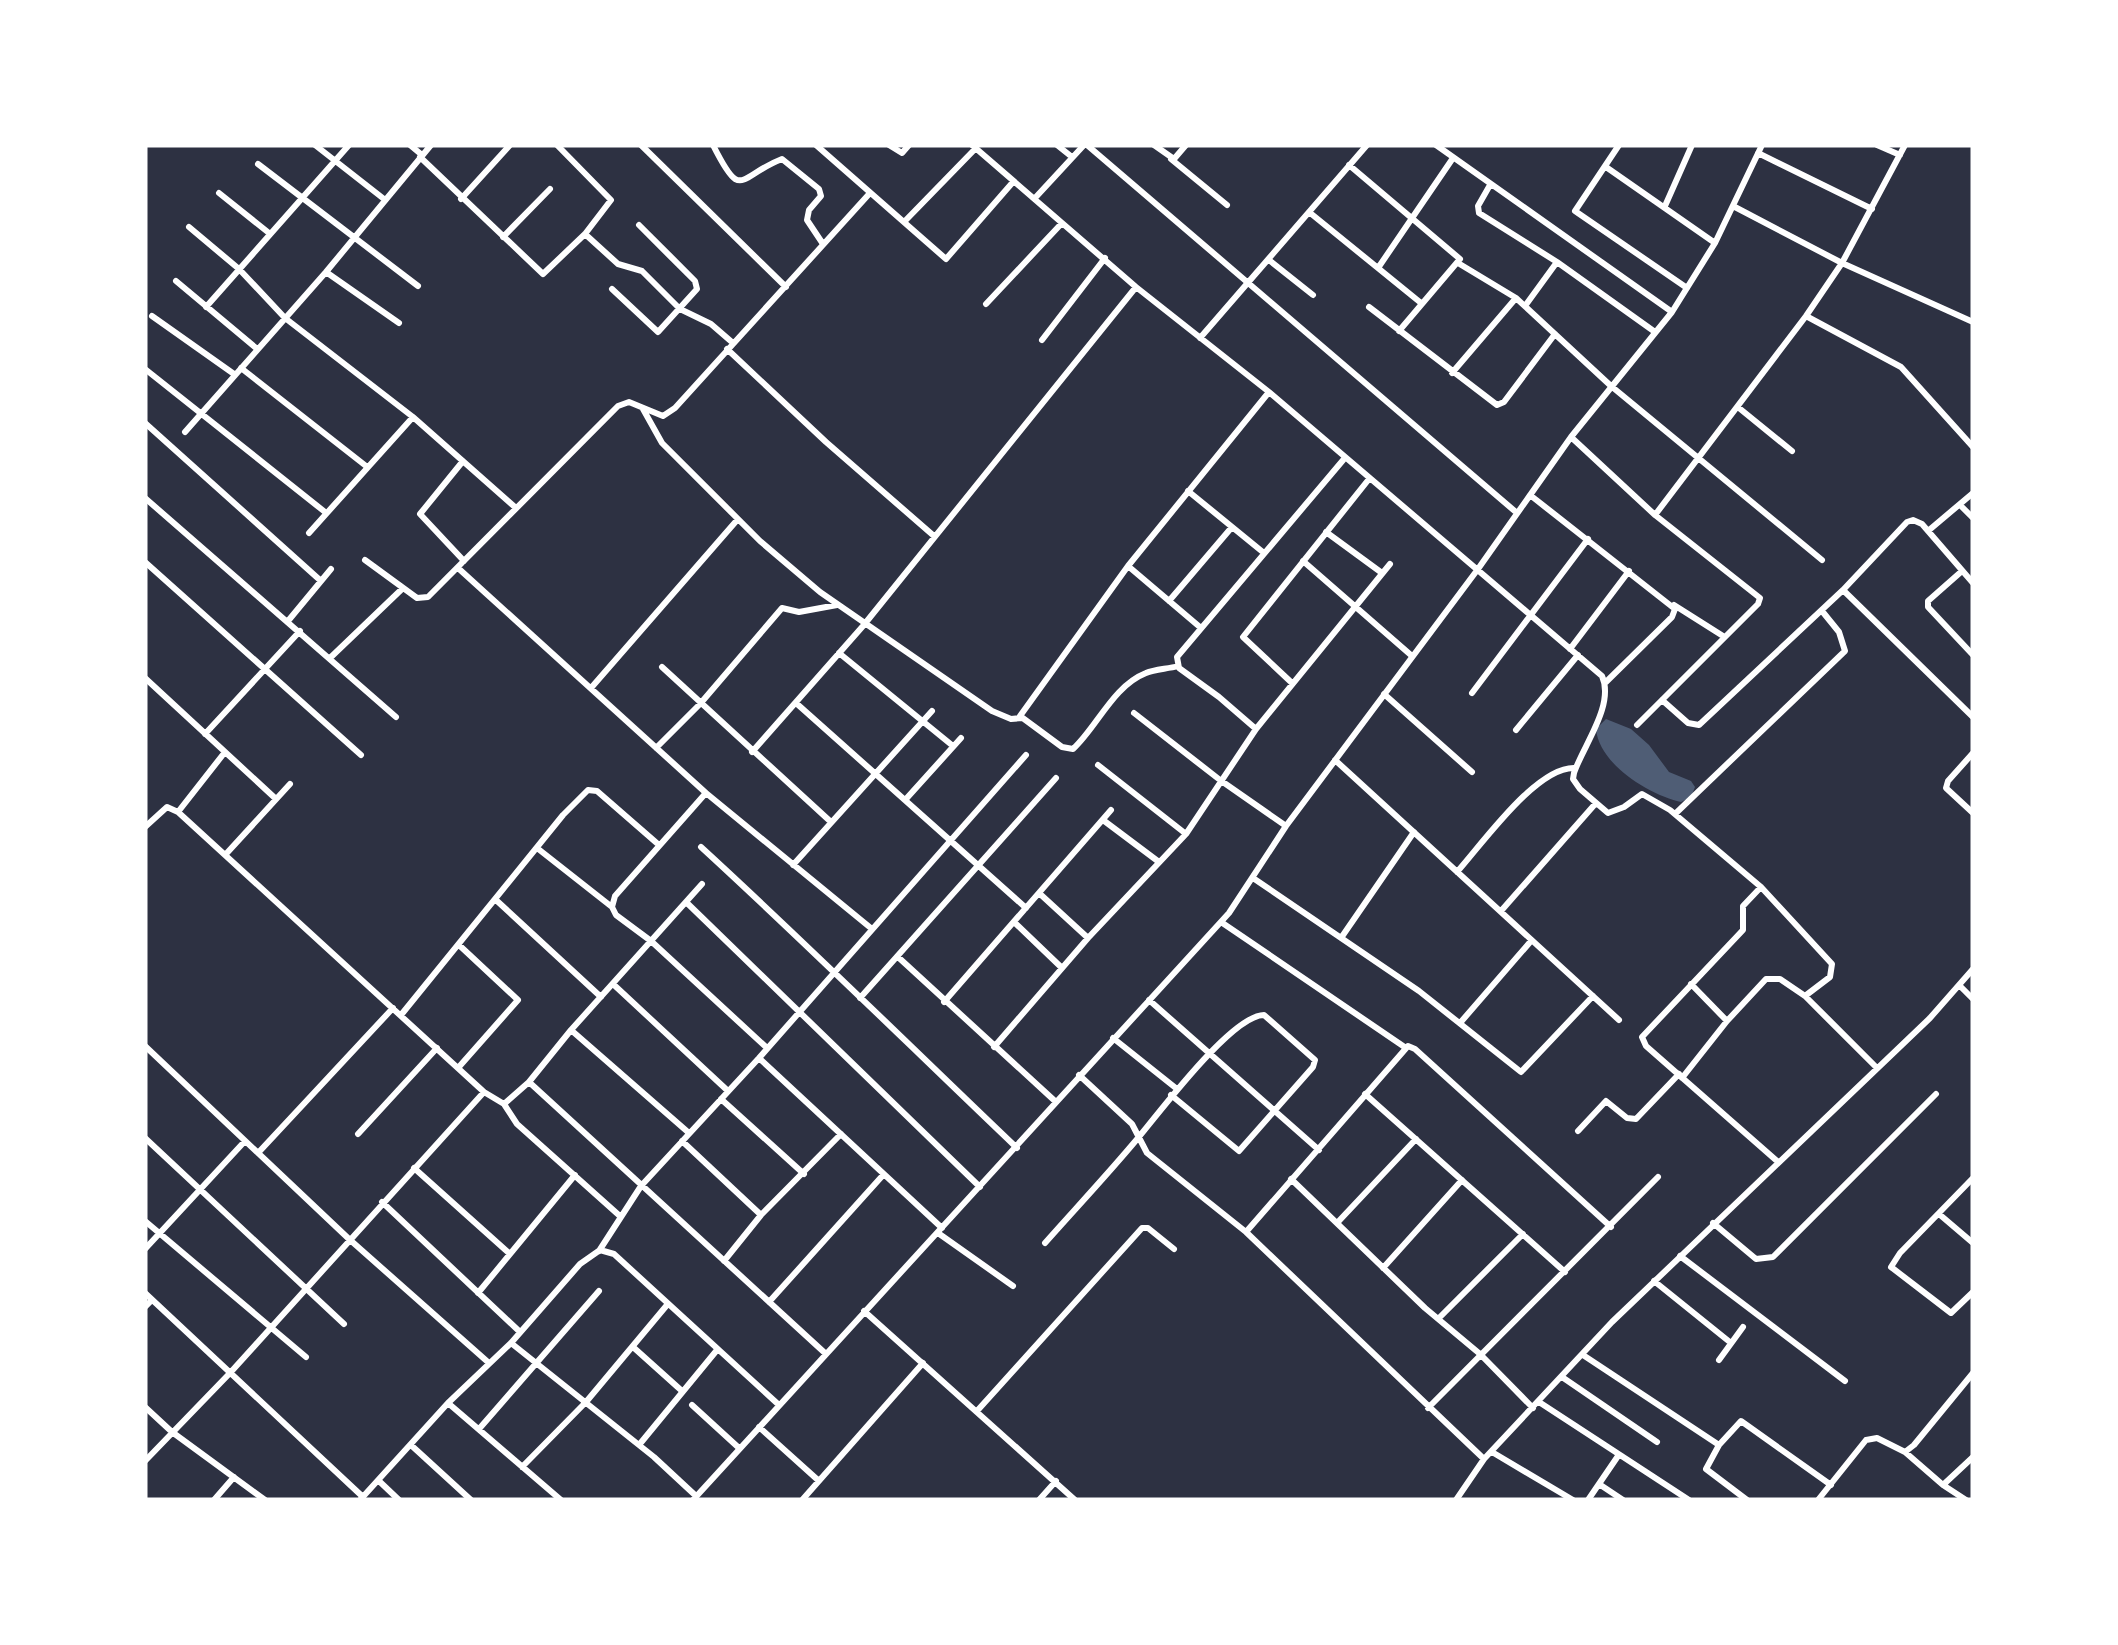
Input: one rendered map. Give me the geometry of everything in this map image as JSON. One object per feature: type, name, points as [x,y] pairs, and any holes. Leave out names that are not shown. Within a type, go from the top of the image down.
[{"type":"street","points":[[315,145],[384,199]]},
{"type":"street","points":[[206,307],[349,145]]},
{"type":"street","points":[[410,145],[461,199],[543,274],[585,234],[611,198],[558,145]]},
{"type":"street","points":[[185,432],[431,145]]},
{"type":"street","points":[[461,199],[510,145]]},
{"type":"street","points":[[641,145],[786,288]]},
{"type":"street","points":[[713,145],[728,175],[737,181],[748,180],[782,160],[820,190],[822,196],[806,216],[823,244]]},
{"type":"street","points":[[816,145],[946,258],[1013,182]]},
{"type":"street","points":[[890,145],[902,153],[909,145]]},
{"type":"street","points":[[1057,145],[1072,157]]},
{"type":"street","points":[[1034,198],[1085,145],[1517,513]]},
{"type":"street","points":[[1154,145],[1227,205]]},
{"type":"street","points":[[1171,159],[1186,145]]},
{"type":"street","points":[[1200,338],[1367,145]]},
{"type":"street","points":[[1436,145],[1672,312]]},
{"type":"street","points":[[1619,145],[1575,211],[1687,288]]},
{"type":"street","points":[[1665,206],[1692,145]]},
{"type":"street","points":[[1876,145],[1900,155]]},
{"type":"street","points":[[1655,515],[1739,408],[1842,263],[1905,145]]},
{"type":"street","points":[[904,222],[974,146],[1136,287],[1268,392],[1530,613],[1606,682]]},
{"type":"street","points":[[511,1343],[639,1444],[695,1498],[1222,922],[1286,826],[1478,570],[1571,437],[1672,312],[1715,243],[1760,149],[1872,210]]},
{"type":"street","points":[[1378,268],[1453,158]]},
{"type":"street","points":[[258,164],[418,286]]},
{"type":"street","points":[[1349,165],[1457,255],[1458,262],[1399,331]]},
{"type":"street","points":[[1606,166],[1715,243]]},
{"type":"street","points":[[1490,185],[1478,211],[1655,332]]},
{"type":"street","points":[[503,238],[550,190]]},
{"type":"street","points":[[219,193],[269,233]]},
{"type":"street","points":[[365,560],[423,599],[618,406],[630,402],[655,414],[669,414],[870,193]]},
{"type":"street","points":[[1733,206],[1842,263],[1973,322]]},
{"type":"street","points":[[1309,212],[1422,304]]},
{"type":"street","points":[[986,304],[1062,222]]},
{"type":"street","points":[[612,289],[655,332],[680,309],[698,284],[639,225]]},
{"type":"street","points":[[189,226],[239,269],[285,318],[413,417],[516,508]]},
{"type":"street","points":[[585,234],[618,264],[642,272],[680,309],[711,324],[826,442],[934,536]]},
{"type":"street","points":[[1042,340],[1105,258]]},
{"type":"street","points":[[1269,260],[1313,295]]},
{"type":"street","points":[[1458,262],[1516,298],[1611,386],[1822,560]]},
{"type":"street","points":[[1525,306],[1556,262]]},
{"type":"street","points":[[326,272],[399,323]]},
{"type":"street","points":[[176,280],[256,348]]},
{"type":"street","points":[[752,752],[866,622],[1136,287]]},
{"type":"street","points":[[1452,373],[1516,298]]},
{"type":"street","points":[[1369,308],[1489,402],[1501,404],[1556,334]]},
{"type":"street","points":[[152,316],[234,374]]},
{"type":"street","points":[[1806,316],[1900,367],[1973,447]]},
{"type":"street","points":[[240,368],[366,466]]},
{"type":"street","points":[[145,369],[325,512]]},
{"type":"street","points":[[1022,718],[1022,711],[1128,566],[1268,392]]},
{"type":"street","points":[[643,408],[656,436],[738,519],[820,592],[992,712],[1022,718],[1062,747],[1072,749],[1136,679],[1148,672],[1178,666]]},
{"type":"street","points":[[1739,408],[1792,451]]},
{"type":"street","points":[[308,533],[413,417]]},
{"type":"street","points":[[145,423],[321,581]]},
{"type":"street","points":[[1571,437],[1655,515],[1757,594],[1758,604],[1637,725]]},
{"type":"street","points":[[1256,729],[1178,666],[1177,657],[1344,459]]},
{"type":"street","points":[[463,461],[420,514],[461,564],[706,793],[872,928]]},
{"type":"street","points":[[1292,683],[1243,637],[1369,479]]},
{"type":"street","points":[[1188,491],[1264,554]]},
{"type":"street","points":[[1928,531],[1973,493]]},
{"type":"street","points":[[1530,495],[1674,605],[1724,636]]},
{"type":"street","points":[[145,498],[396,717]]},
{"type":"street","points":[[1961,506],[1973,518]]},
{"type":"street","points":[[590,688],[738,519]]},
{"type":"street","points":[[1662,700],[1688,723],[1699,725],[1822,611],[1907,522],[1918,521],[1973,583]]},
{"type":"street","points":[[1169,601],[1232,526]]},
{"type":"street","points":[[1326,532],[1382,573]]},
{"type":"street","points":[[1472,693],[1588,540]]},
{"type":"street","points":[[1303,561],[1412,656]]},
{"type":"street","points":[[145,562],[360,755]]},
{"type":"street","points":[[994,1047],[1088,938],[1186,834],[1256,729],[1390,564]]},
{"type":"street","points":[[1128,566],[1201,628]]},
{"type":"street","points":[[288,621],[331,569]]},
{"type":"street","points":[[1570,649],[1629,571]]},
{"type":"street","points":[[1962,572],[1928,600],[1928,607],[1973,655]]},
{"type":"street","points":[[330,658],[403,588]]},
{"type":"street","points":[[1843,590],[1973,717]]},
{"type":"street","points":[[656,748],[700,704],[782,608],[799,612],[838,604]]},
{"type":"street","points":[[1674,605],[1672,617],[1606,682],[1601,708],[1573,779],[1604,810],[1614,812],[1646,795],[1676,814],[1761,887],[1832,964],[1830,977],[1805,996]]},
{"type":"street","points":[[1676,814],[1844,651],[1838,632],[1822,611]]},
{"type":"street","points":[[205,734],[300,631]]},
{"type":"street","points":[[839,653],[953,746]]},
{"type":"street","points":[[1516,730],[1578,655]]},
{"type":"street","points":[[662,667],[832,822]]},
{"type":"street","points":[[145,678],[276,799]]},
{"type":"street","points":[[1384,694],[1472,772]]},
{"type":"street","points":[[796,703],[1026,908]]},
{"type":"street","points":[[793,865],[932,711]]},
{"type":"street","points":[[1134,713],[1286,826]]},
{"type":"street","points":[[906,799],[961,738]]},
{"type":"street","points":[[178,812],[225,752]]},
{"type":"street","points":[[1973,753],[1946,788],[1973,813]]},
{"type":"street","points":[[145,1307],[148,1296],[362,1498],[448,1403],[511,1343],[580,1264],[599,1251],[641,1186],[1026,755]]},
{"type":"street","points":[[1335,760],[1619,1020]]},
{"type":"street","points":[[1098,765],[1186,834]]},
{"type":"street","points":[[1457,872],[1535,786],[1562,768],[1575,768]]},
{"type":"street","points":[[860,998],[1056,778]]},
{"type":"street","points":[[226,854],[290,784]]},
{"type":"street","points":[[401,1016],[590,789],[660,844]]},
{"type":"street","points":[[612,907],[615,896],[706,793]]},
{"type":"street","points":[[1501,912],[1596,803]]},
{"type":"street","points":[[145,828],[167,807],[178,812],[484,1092],[504,1104],[517,1124],[621,1217]]},
{"type":"street","points":[[944,1002],[1111,810]]},
{"type":"street","points":[[1104,820],[1159,862]]},
{"type":"street","points":[[1341,938],[1414,832]]},
{"type":"street","points":[[700,847],[836,970],[860,998],[1017,1148]]},
{"type":"street","points":[[537,848],[612,907],[616,915],[651,941],[767,1048]]},
{"type":"street","points":[[1253,878],[1460,1024],[1518,1070],[1524,1071],[1593,996]]},
{"type":"street","points":[[504,1104],[529,1082],[702,884]]},
{"type":"street","points":[[1761,887],[1743,906],[1743,930],[1642,1037],[1646,1046],[1777,1161]]},
{"type":"street","points":[[1039,894],[1088,938]]},
{"type":"street","points":[[496,900],[601,997]]},
{"type":"street","points":[[686,902],[980,1187]]},
{"type":"street","points":[[1014,922],[1062,968]]},
{"type":"street","points":[[1222,922],[1406,1048],[1415,1049],[1611,1227]]},
{"type":"street","points":[[1460,1024],[1532,941]]},
{"type":"street","points":[[458,1068],[518,1000],[459,945]]},
{"type":"street","points":[[898,957],[1056,1102]]},
{"type":"street","points":[[1460,1499],[1484,1459],[1654,1281],[1930,1018],[1973,969]]},
{"type":"street","points":[[1578,1131],[1606,1101],[1628,1118],[1636,1119],[1681,1076],[1770,977],[1780,979],[1805,996],[1876,1068]]},
{"type":"street","points":[[613,984],[728,1091]]},
{"type":"street","points":[[1691,984],[1727,1021]]},
{"type":"street","points":[[1959,985],[1973,998]]},
{"type":"street","points":[[1149,1000],[1319,1150]]},
{"type":"street","points":[[258,1153],[392,1008]]},
{"type":"street","points":[[1045,1243],[1174,1092],[1211,1053],[1260,1014],[1313,1057],[1313,1066],[1238,1151],[1174,1092],[1113,1038]]},
{"type":"street","points":[[571,1030],[689,1134]]},
{"type":"street","points":[[145,1046],[349,1240],[490,1364]]},
{"type":"street","points":[[358,1134],[436,1048]]},
{"type":"street","points":[[1246,1232],[1406,1048]]},
{"type":"street","points":[[759,1058],[940,1230],[1012,1286]]},
{"type":"street","points":[[1079,1074],[1132,1124],[1147,1153],[1246,1232],[1484,1459]]},
{"type":"street","points":[[529,1082],[826,1354]]},
{"type":"street","points":[[145,1461],[484,1092]]},
{"type":"street","points":[[1366,1094],[1565,1272]]},
{"type":"street","points":[[1714,1223],[1756,1259],[1772,1257],[1936,1094]]},
{"type":"street","points":[[721,1099],[804,1174]]},
{"type":"street","points":[[724,1261],[761,1215],[840,1134]]},
{"type":"street","points":[[145,1138],[344,1324]]},
{"type":"street","points":[[1337,1223],[1416,1139]]},
{"type":"street","points":[[682,1140],[761,1215]]},
{"type":"street","points":[[145,1250],[245,1141]]},
{"type":"street","points":[[414,1168],[510,1254]]},
{"type":"street","points":[[769,1302],[884,1174]]},
{"type":"street","points":[[478,1292],[575,1176]]},
{"type":"street","points":[[1428,1408],[1658,1177]]},
{"type":"street","points":[[1973,1178],[1891,1267],[1950,1313],[1973,1292]]},
{"type":"street","points":[[1292,1180],[1438,1319],[1536,1405],[1689,1500]]},
{"type":"street","points":[[1383,1268],[1462,1180]]},
{"type":"street","points":[[382,1202],[520,1332]]},
{"type":"street","points":[[1939,1214],[1973,1242]]},
{"type":"street","points":[[145,1221],[306,1357]]},
{"type":"street","points":[[978,1411],[1142,1228],[1148,1228],[1174,1248]]},
{"type":"street","points":[[1438,1319],[1523,1234]]},
{"type":"street","points":[[599,1251],[614,1254],[780,1405]]},
{"type":"street","points":[[1680,1256],[1844,1381]]},
{"type":"street","points":[[1654,1281],[1731,1343]]},
{"type":"street","points":[[479,1430],[600,1291]]},
{"type":"street","points":[[522,1467],[586,1402],[666,1305]]},
{"type":"street","points":[[864,1312],[1075,1500]]},
{"type":"street","points":[[1719,1360],[1743,1326]]},
{"type":"street","points":[[633,1347],[682,1392]]},
{"type":"street","points":[[639,1444],[717,1350]]},
{"type":"street","points":[[1583,1355],[1720,1446]]},
{"type":"street","points":[[803,1499],[922,1363]]},
{"type":"street","points":[[1905,1452],[1973,1373]]},
{"type":"street","points":[[1562,1377],[1658,1442]]},
{"type":"street","points":[[448,1403],[561,1500]]},
{"type":"street","points":[[692,1405],[740,1448]]},
{"type":"street","points":[[145,1407],[172,1432],[265,1500]]},
{"type":"street","points":[[1747,1500],[1707,1472],[1708,1463],[1737,1423],[1746,1422],[1831,1485]]},
{"type":"street","points":[[759,1428],[819,1481]]},
{"type":"street","points":[[1822,1499],[1871,1438],[1905,1452],[1943,1486],[1966,1500]]},
{"type":"street","points":[[412,1446],[471,1500]]},
{"type":"street","points":[[1492,1452],[1573,1500]]},
{"type":"street","points":[[1588,1500],[1618,1456]]},
{"type":"street","points":[[1943,1486],[1973,1457]]},
{"type":"street","points":[[214,1500],[234,1477]]},
{"type":"street","points":[[379,1482],[399,1500]]},
{"type":"street","points":[[1039,1500],[1056,1482]]},
{"type":"street","points":[[1598,1484],[1623,1500]]},
{"type":"water","points":[[1606,719],[1631,729],[1669,772],[1691,781],[1695,787],[1691,797],[1681,802],[1655,793],[1616,766],[1599,742],[1596,729]]}]
